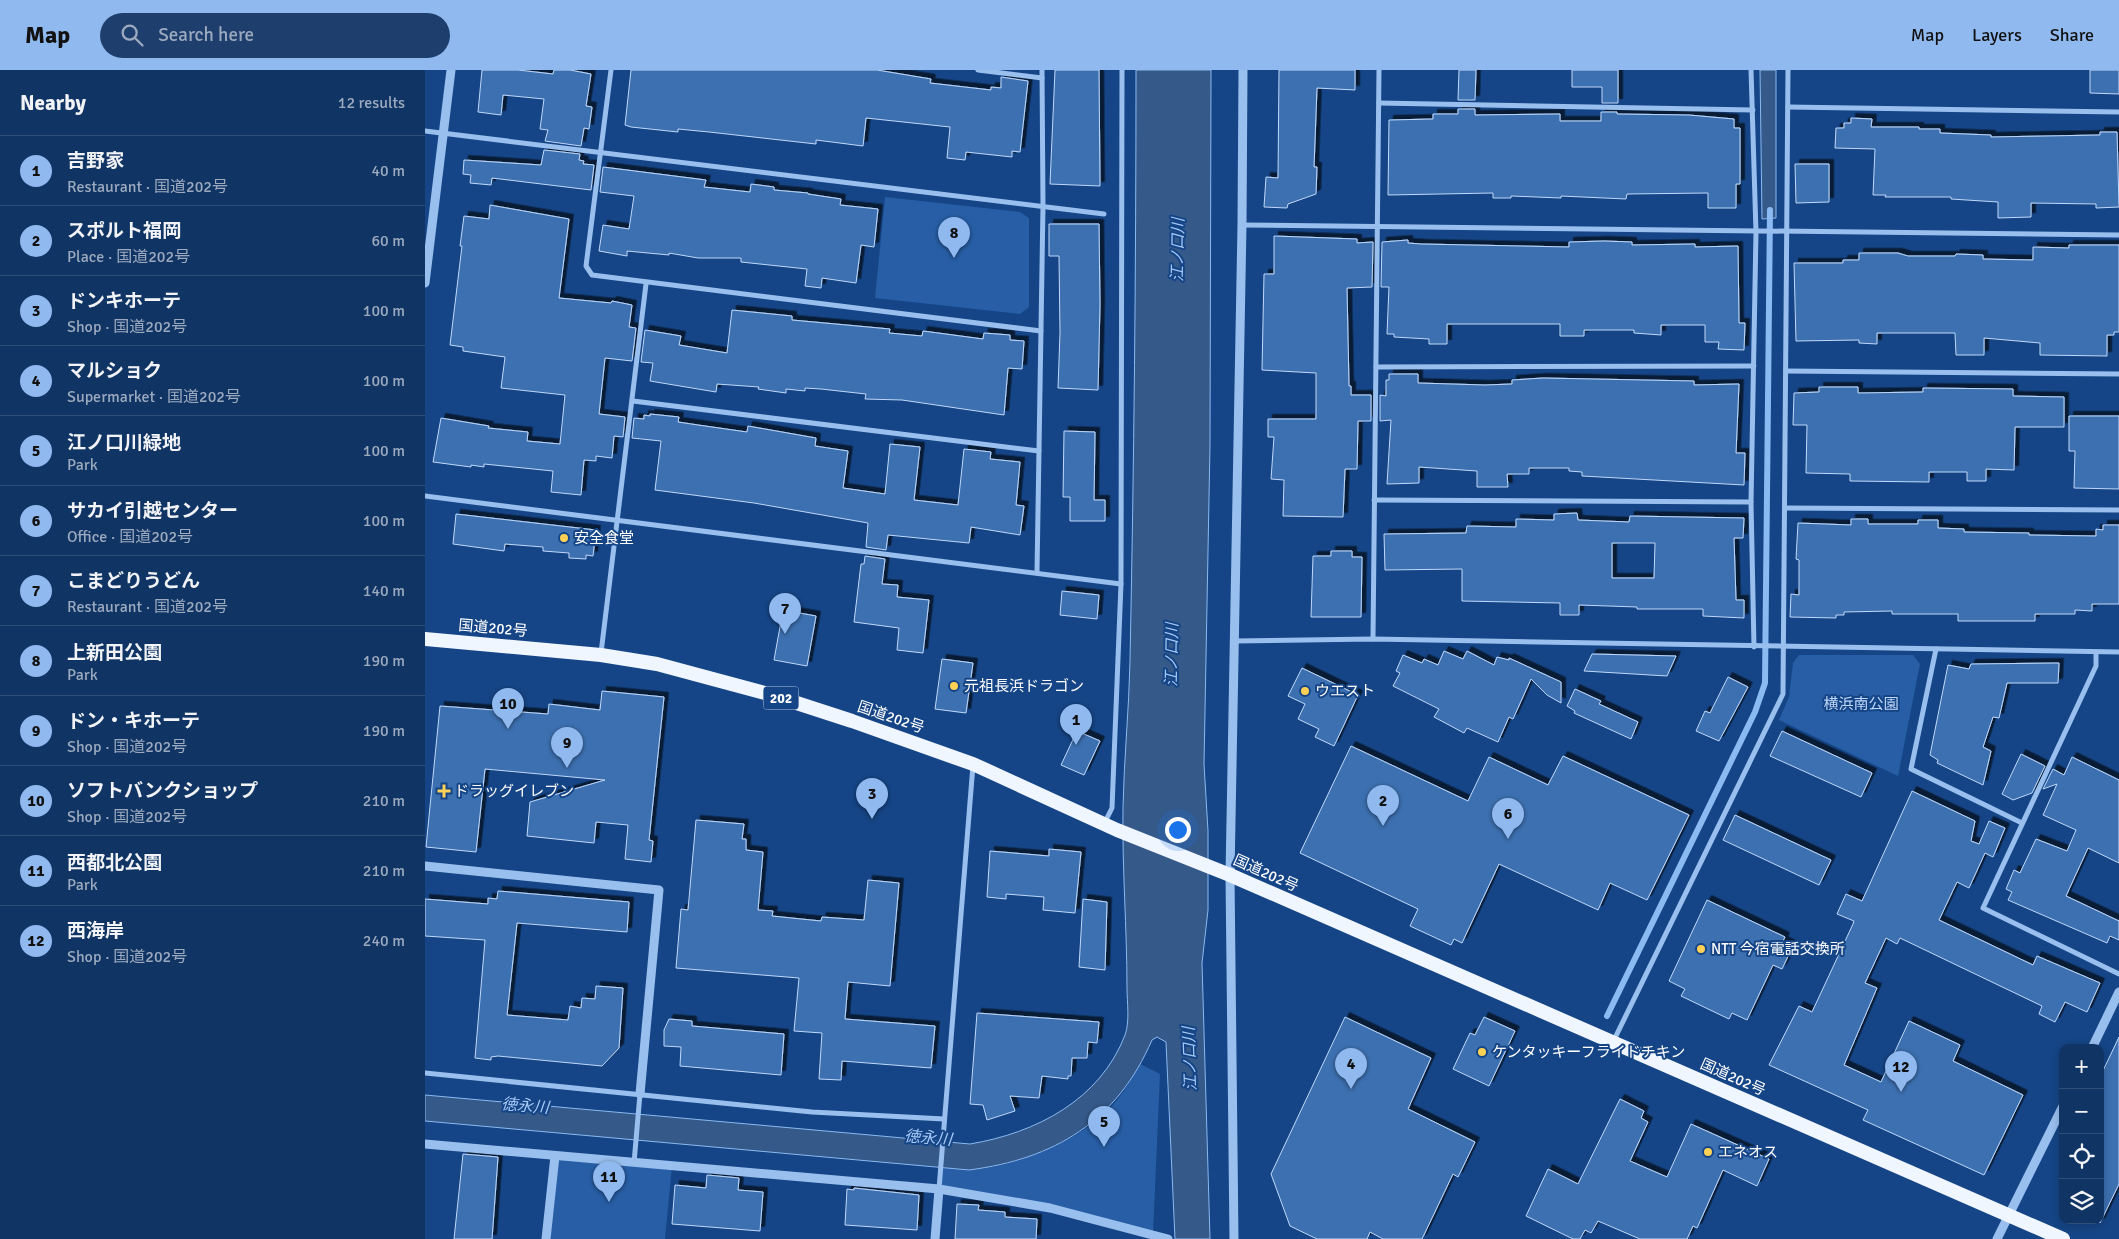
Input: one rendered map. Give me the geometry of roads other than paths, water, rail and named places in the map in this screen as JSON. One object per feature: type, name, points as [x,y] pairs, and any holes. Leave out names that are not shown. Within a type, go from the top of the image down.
[{"type":"highway","name":"国道202号","points":[[425,639],[601,655],[657,664],[772,695],[852,720],[973,764],[1117,830],[1230,875],[2063,1239]]},
{"type":"street","points":[[425,283],[451,70]]},
{"type":"street","points":[[611,70],[586,266],[592,276],[1041,331]]},
{"type":"street","points":[[978,70],[1042,78]]},
{"type":"street","points":[[1037,572],[1043,206],[1042,70]]},
{"type":"street","points":[[1104,824],[1112,808],[1121,584],[1122,70]]},
{"type":"street","points":[[1234,1239],[1230,875],[1242,225],[1243,70]]},
{"type":"street","points":[[1373,640],[1379,70]]},
{"type":"street","points":[[1751,70],[1756,232],[1751,502],[1754,647]]},
{"type":"street","points":[[1613,1042],[1783,694],[1788,70]]},
{"type":"street","points":[[1379,103],[1753,110]]},
{"type":"street","points":[[1788,107],[2119,112]]},
{"type":"street","points":[[425,131],[1104,214]]},
{"type":"street","points":[[1242,225],[2119,235]]},
{"type":"street","points":[[601,655],[647,284]]},
{"type":"street","points":[[1376,367],[1754,366]]},
{"type":"street","points":[[1786,371],[2119,374]]},
{"type":"street","points":[[633,401],[1039,451]]},
{"type":"street","points":[[425,496],[1121,584]]},
{"type":"street","points":[[1374,500],[1751,502]]},
{"type":"street","points":[[1785,508],[2119,510]]},
{"type":"street","points":[[1235,641],[1373,640],[2119,652]]},
{"type":"street","points":[[1936,649],[1911,769],[2022,823]]},
{"type":"street","points":[[2096,652],[2096,666],[1983,908],[2119,974]]},
{"type":"street","points":[[935,1239],[973,764]]},
{"type":"street","points":[[425,866],[659,890],[634,1163]]},
{"type":"street","points":[[2094,1044],[2119,992]]},
{"type":"street","points":[[425,1073],[812,1112],[944,1119]]},
{"type":"street","points":[[1997,1239],[2059,1114]]},
{"type":"street","points":[[425,1144],[939,1189],[1050,1208],[1168,1239]]},
{"type":"street","points":[[546,1239],[555,1156]]},
{"type":"water","points":[[1136,70],[1211,70],[1210,445],[1204,764],[1208,831],[1208,910],[1202,963],[1210,1239],[1175,1239],[1166,1042],[1157,1037],[1152,1040],[1138,1068],[1121,1093],[1101,1114],[1080,1131],[1055,1145],[1029,1156],[1000,1165],[969,1170],[425,1121],[425,1095],[970,1144],[995,1139],[1019,1131],[1063,1110],[1100,1078],[1114,1058],[1127,1030],[1128,1018],[1123,807],[1129,679],[1135,366]]},
{"type":"water","points":[[1760,70],[1776,70],[1776,218],[1762,219]]},
{"type":"waterway","points":[[1607,1016],[1755,712],[1765,683],[1770,210]]},
{"type":"place","name":"上新田公園","points":[[954,258]]},
{"type":"place","name":"安全食堂","points":[[564,538]]},
{"type":"place","name":"こまどりうどん","points":[[785,634]]},
{"type":"place","name":"元祖長浜ドラゴン","points":[[954,686]]},
{"type":"place","name":"ウエスト","points":[[1305,691]]},
{"type":"place","name":"ソフトバンクショップ","points":[[508,729]]},
{"type":"place","name":"吉野家","points":[[1076,745]]},
{"type":"place","name":"ドン・キホーテ","points":[[567,768]]},
{"type":"place","name":"ドラッグイレブン","points":[[444,791]]},
{"type":"place","name":"ドンキホーテ","points":[[872,819]]},
{"type":"place","name":"スポルト福岡","points":[[1383,826]]},
{"type":"place","name":"サカイ引越センター","points":[[1508,839]]},
{"type":"place","name":"NTT 今宿電話交換所","points":[[1701,949]]},
{"type":"place","name":"ケンタッキーフライドチキン","points":[[1482,1052]]},
{"type":"place","name":"マルショク","points":[[1351,1089]]},
{"type":"place","name":"西海岸","points":[[1901,1092]]},
{"type":"place","name":"江ノ口川緑地","points":[[1104,1147]]},
{"type":"place","name":"エネオス","points":[[1708,1152]]},
{"type":"place","name":"西都北公園","points":[[609,1202]]},
{"type":"water label","name":"江ノ口川","points":[[1178,250]]},
{"type":"water label","name":"江ノ口川","points":[[1172,655]]},
{"type":"water label","name":"江ノ口川","points":[[1190,1059]]},
{"type":"water label","name":"徳永川","points":[[525,1106]]},
{"type":"water label","name":"徳永川","points":[[928,1138]]},
{"type":"park label","name":"横浜南公園","points":[[1861,704]]}]
